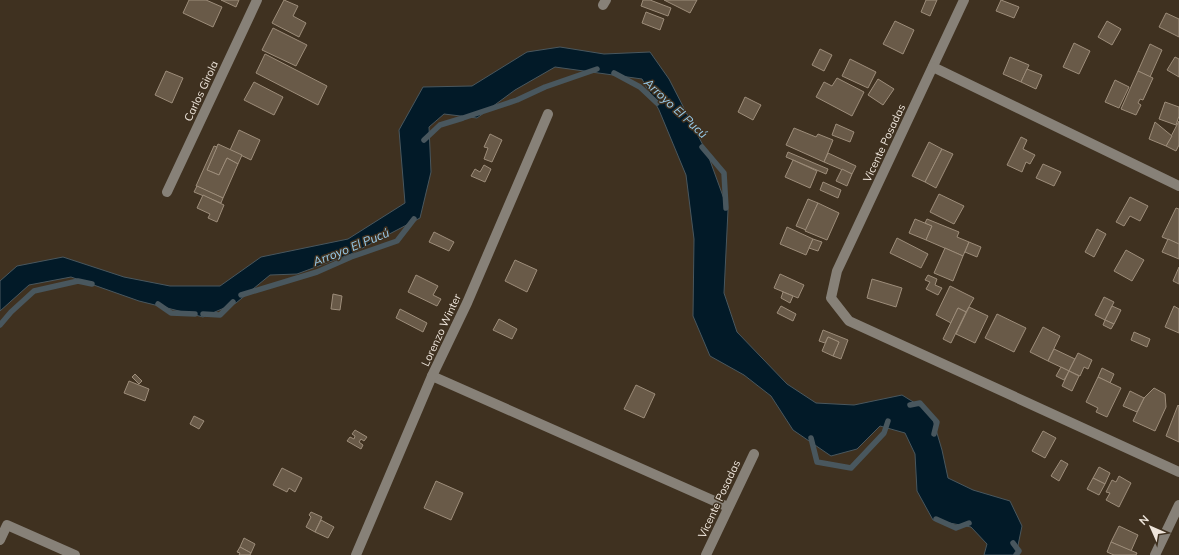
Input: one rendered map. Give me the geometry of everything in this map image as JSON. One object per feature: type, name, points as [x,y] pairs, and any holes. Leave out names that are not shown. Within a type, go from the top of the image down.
[{"type":"street","name":"Carlos Girola","points":[[167,192],[257,0]]},
{"type":"street","name":"Vicente Posadas","points":[[964,0],[837,271],[831,298],[849,321],[1179,472]]},
{"type":"street","points":[[933,67],[1179,186]]},
{"type":"street","name":"Lorenzo Winter","points":[[356,555],[432,376],[467,303],[548,114]]},
{"type":"street","points":[[432,376],[728,508]]},
{"type":"street","name":"Vicente Posadas","points":[[706,555],[754,454]]},
{"type":"street","points":[[1155,555],[1179,504]]},
{"type":"street","points":[[0,540],[7,525],[75,555]]},
{"type":"water","points":[[560,47],[604,54],[650,52],[669,79],[708,155],[728,210],[724,293],[737,332],[787,384],[816,403],[854,405],[902,395],[931,413],[942,450],[948,478],[973,490],[1010,501],[1022,526],[1016,555],[984,555],[987,544],[971,527],[933,520],[917,491],[915,454],[905,433],[880,426],[857,449],[831,456],[793,430],[771,396],[744,375],[710,356],[693,316],[694,239],[686,175],[659,110],[642,79],[555,67],[515,90],[477,118],[444,114],[429,127],[431,172],[420,218],[351,254],[297,274],[270,275],[236,303],[203,317],[139,301],[71,277],[29,285],[0,311],[0,281],[17,266],[63,257],[124,277],[170,286],[220,286],[261,257],[348,239],[405,203],[399,130],[423,87],[472,86],[527,52]]},
{"type":"building","points":[[189,0],[206,0],[222,7],[213,27],[183,13]]},
{"type":"building","points":[[221,0],[239,0],[236,7]]},
{"type":"building","points":[[284,0],[298,6],[293,16],[306,23],[299,37],[272,23]]},
{"type":"building","points":[[643,0],[650,0],[671,8],[668,16],[641,6]]},
{"type":"building","points":[[664,0],[697,0],[690,13]]},
{"type":"building","points":[[926,0],[937,0],[930,16],[921,12]]},
{"type":"building","points":[[1001,0],[1019,7],[1014,18],[996,11]]},
{"type":"building","points":[[646,12],[664,19],[660,30],[642,23]]},
{"type":"building","points":[[1166,13],[1179,19],[1179,37],[1159,27]]},
{"type":"building","points":[[895,21],[914,30],[903,54],[883,44]]},
{"type":"building","points":[[1107,21],[1121,29],[1112,45],[1098,37]]},
{"type":"building","points":[[273,28],[307,45],[296,66],[262,50]]},
{"type":"building","points":[[1074,43],[1090,51],[1079,74],[1063,67]]},
{"type":"building","points":[[1150,44],[1162,50],[1150,77],[1138,71]]},
{"type":"building","points":[[820,49],[832,55],[824,71],[812,65]]},
{"type":"building","points":[[265,54],[327,86],[318,105],[256,73]]},
{"type":"building","points":[[1010,57],[1029,65],[1021,82],[1003,74]]},
{"type":"building","points":[[1175,57],[1179,59],[1179,77],[1167,70]]},
{"type":"building","points":[[850,59],[876,72],[868,88],[842,76]]},
{"type":"building","points":[[1027,69],[1042,75],[1036,89],[1021,82]]},
{"type":"building","points":[[166,71],[183,78],[172,103],[155,95]]},
{"type":"building","points":[[1138,71],[1153,78],[1143,100],[1140,99],[1138,103],[1141,105],[1136,115],[1121,109]]},
{"type":"building","points":[[837,78],[864,92],[852,116],[816,97],[824,82],[832,86]]},
{"type":"building","points":[[878,79],[894,89],[883,105],[868,95]]},
{"type":"building","points":[[1115,80],[1129,87],[1119,108],[1105,102]]},
{"type":"building","points":[[254,82],[283,97],[274,115],[244,100]]},
{"type":"building","points":[[745,97],[761,105],[753,120],[738,112]]},
{"type":"building","points":[[1165,102],[1179,107],[1179,116],[1176,125],[1159,119]]},
{"type":"building","points":[[1179,121],[1179,145],[1176,151],[1166,146]]},
{"type":"building","points":[[1155,122],[1172,136],[1166,146],[1149,139]]},
{"type":"building","points":[[836,124],[854,132],[850,142],[832,135]]},
{"type":"building","points":[[794,128],[816,137],[818,134],[833,140],[824,162],[786,145]]},
{"type":"building","points":[[239,130],[260,140],[251,160],[230,150]]},
{"type":"building","points":[[490,134],[502,140],[492,162],[484,159],[488,148],[484,147]]},
{"type":"building","points":[[1021,137],[1027,140],[1023,149],[1035,155],[1030,164],[1026,162],[1022,172],[1007,165]]},
{"type":"building","points":[[929,142],[942,149],[925,182],[912,176]]},
{"type":"building","points":[[218,144],[242,155],[238,164],[227,158],[219,175],[207,170]]},
{"type":"building","points":[[214,146],[217,147],[207,170],[219,175],[227,158],[238,164],[223,198],[196,186]]},
{"type":"building","points":[[942,149],[953,154],[936,188],[925,182]]},
{"type":"building","points":[[788,152],[828,169],[826,174],[786,157]]},
{"type":"building","points":[[828,153],[856,166],[852,174],[824,162]]},
{"type":"building","points":[[793,160],[817,171],[810,188],[785,177]]},
{"type":"building","points":[[1043,164],[1061,172],[1054,186],[1036,178]]},
{"type":"building","points":[[484,165],[491,169],[485,182],[471,176],[475,169],[480,172]]},
{"type":"building","points":[[842,169],[852,174],[847,186],[836,181]]},
{"type":"building","points":[[823,182],[841,190],[838,198],[820,190]]},
{"type":"building","points":[[197,186],[223,198],[221,203],[194,192]]},
{"type":"building","points":[[939,194],[964,206],[954,224],[930,212]]},
{"type":"building","points":[[203,195],[224,205],[217,222],[208,218],[210,214],[197,208]]},
{"type":"building","points":[[1130,197],[1148,206],[1140,221],[1130,216],[1124,226],[1116,222]]},
{"type":"building","points":[[808,199],[818,203],[806,230],[796,226]]},
{"type":"building","points":[[818,203],[839,213],[827,240],[805,231]]},
{"type":"building","points":[[1176,208],[1179,209],[1179,244],[1162,237]]},
{"type":"building","points":[[915,219],[932,226],[926,240],[909,233]]},
{"type":"building","points":[[927,219],[959,232],[957,237],[969,242],[963,256],[926,240],[932,226],[925,223]]},
{"type":"building","points":[[787,227],[813,239],[806,255],[780,244]]},
{"type":"building","points":[[1097,229],[1106,234],[1094,257],[1085,252]]},
{"type":"building","points":[[434,232],[454,242],[449,251],[429,242]]},
{"type":"building","points":[[897,238],[928,254],[921,268],[890,253]]},
{"type":"building","points":[[813,239],[822,242],[818,251],[809,248]]},
{"type":"building","points":[[1168,239],[1179,244],[1179,259],[1162,252]]},
{"type":"building","points":[[969,242],[981,247],[977,257],[965,252]]},
{"type":"building","points":[[945,248],[963,256],[953,281],[934,273]]},
{"type":"building","points":[[1126,250],[1144,260],[1132,281],[1114,271]]},
{"type":"building","points":[[515,260],[537,270],[527,292],[505,281]]},
{"type":"building","points":[[1179,267],[1179,284],[1173,281]]},
{"type":"building","points":[[780,274],[804,285],[798,298],[774,288]]},
{"type":"building","points":[[416,275],[438,286],[433,295],[441,299],[437,306],[408,292]]},
{"type":"building","points":[[928,275],[937,279],[935,285],[942,288],[938,295],[926,289],[930,282],[925,280]]},
{"type":"building","points":[[872,279],[902,288],[896,307],[867,298]]},
{"type":"building","points":[[950,286],[974,298],[966,312],[958,308],[951,323],[936,315]]},
{"type":"building","points":[[783,292],[793,296],[790,303],[781,298]]},
{"type":"building","points":[[333,294],[342,296],[340,310],[331,309]]},
{"type":"building","points":[[1104,297],[1114,302],[1105,320],[1095,315]]},
{"type":"building","points":[[781,306],[796,314],[793,321],[777,313]]},
{"type":"building","points":[[1112,306],[1121,310],[1114,324],[1105,320]]},
{"type":"building","points":[[1174,306],[1179,309],[1179,333],[1165,327]]},
{"type":"building","points":[[969,307],[988,316],[975,343],[956,334]]},
{"type":"building","points":[[958,308],[966,312],[951,343],[943,339]]},
{"type":"building","points":[[400,309],[427,323],[423,332],[396,318]]},
{"type":"building","points":[[997,314],[1026,328],[1014,352],[985,338]]},
{"type":"building","points":[[499,319],[517,329],[512,339],[493,330]]},
{"type":"building","points":[[1105,320],[1114,324],[1111,329],[1103,325]]},
{"type":"building","points":[[1043,327],[1060,336],[1048,361],[1030,352]]},
{"type":"building","points":[[823,330],[848,340],[841,359],[833,356],[839,342],[828,337],[825,343],[819,341]]},
{"type":"building","points":[[1134,332],[1150,339],[1147,347],[1131,340]]},
{"type":"building","points":[[828,337],[839,342],[833,356],[822,351]]},
{"type":"building","points":[[1054,349],[1075,359],[1069,371],[1048,361]]},
{"type":"building","points":[[1078,353],[1092,360],[1088,369],[1084,367],[1080,376],[1069,371]]},
{"type":"building","points":[[1061,367],[1069,371],[1064,380],[1056,376]]},
{"type":"building","points":[[1102,368],[1114,374],[1110,383],[1098,377]]},
{"type":"building","points":[[1069,371],[1079,376],[1072,391],[1062,386]]},
{"type":"building","points":[[135,374],[142,381],[139,384],[132,377]]},
{"type":"building","points":[[1098,377],[1121,388],[1107,417],[1096,412],[1098,408],[1086,402]]},
{"type":"building","points":[[129,381],[149,389],[145,401],[124,393]]},
{"type":"building","points":[[636,385],[655,394],[644,418],[624,409]]},
{"type":"building","points":[[1154,388],[1165,394],[1166,407],[1155,431],[1133,421],[1144,398]]},
{"type":"building","points":[[1130,391],[1144,398],[1137,412],[1123,406]]},
{"type":"building","points":[[1178,405],[1179,406],[1179,442],[1166,436]]},
{"type":"building","points":[[194,416],[204,421],[199,429],[190,424]]},
{"type":"building","points":[[355,430],[367,437],[364,441],[361,439],[359,442],[363,445],[361,449],[347,441],[350,437],[354,439],[355,436],[352,434]]},
{"type":"building","points":[[1043,431],[1056,438],[1045,458],[1032,451]]},
{"type":"building","points":[[1061,460],[1068,464],[1059,481],[1051,476]]},
{"type":"building","points":[[1099,467],[1110,473],[1105,484],[1093,478]]},
{"type":"building","points":[[282,468],[302,478],[295,492],[289,488],[287,492],[273,485]]},
{"type":"building","points":[[1119,476],[1131,483],[1119,507],[1106,500],[1110,493],[1106,492],[1112,480],[1116,482]]},
{"type":"building","points":[[1093,478],[1105,484],[1099,495],[1087,489]]},
{"type":"building","points":[[436,481],[463,493],[451,520],[424,508]]},
{"type":"building","points":[[311,512],[322,517],[315,532],[306,527],[311,517],[309,515]]},
{"type":"building","points":[[321,520],[334,527],[328,538],[315,532]]},
{"type":"building","points":[[1119,526],[1138,535],[1131,551],[1111,542]]},
{"type":"building","points":[[244,538],[255,544],[251,553],[240,547]]},
{"type":"building","points":[[1111,542],[1137,553],[1136,555],[1114,555],[1107,552]]},
{"type":"building","points":[[240,547],[251,553],[250,555],[239,555],[240,553],[237,552]]},
{"type":"waterway","name":"Arroyo El Pucú","points":[[424,140],[440,125],[517,100],[545,87],[597,69]]},
{"type":"waterway","name":"Arroyo El Pucú","points":[[614,73],[640,87],[657,103]]},
{"type":"waterway","name":"Arroyo El Pucú","points":[[702,147],[724,173],[726,208]]},
{"type":"waterway","name":"Arroyo El Pucú","points":[[241,295],[317,272],[351,257],[397,241],[414,219]]},
{"type":"waterway","name":"Arroyo El Pucú","points":[[0,325],[11,312],[34,291],[78,281],[92,284]]},
{"type":"waterway","name":"Arroyo El Pucú","points":[[203,314],[220,315],[233,302]]},
{"type":"waterway","name":"Arroyo El Pucú","points":[[158,304],[171,313],[195,314]]},
{"type":"waterway","name":"Arroyo El Pucú","points":[[910,405],[920,403],[937,422],[934,434]]},
{"type":"waterway","name":"Arroyo El Pucú","points":[[811,438],[817,462],[851,468],[884,433],[888,421]]},
{"type":"waterway","name":"Arroyo El Pucú","points":[[936,519],[956,528],[969,523]]},
{"type":"waterway","name":"Arroyo El Pucú","points":[[1013,543],[1019,551],[1016,555]]}]
